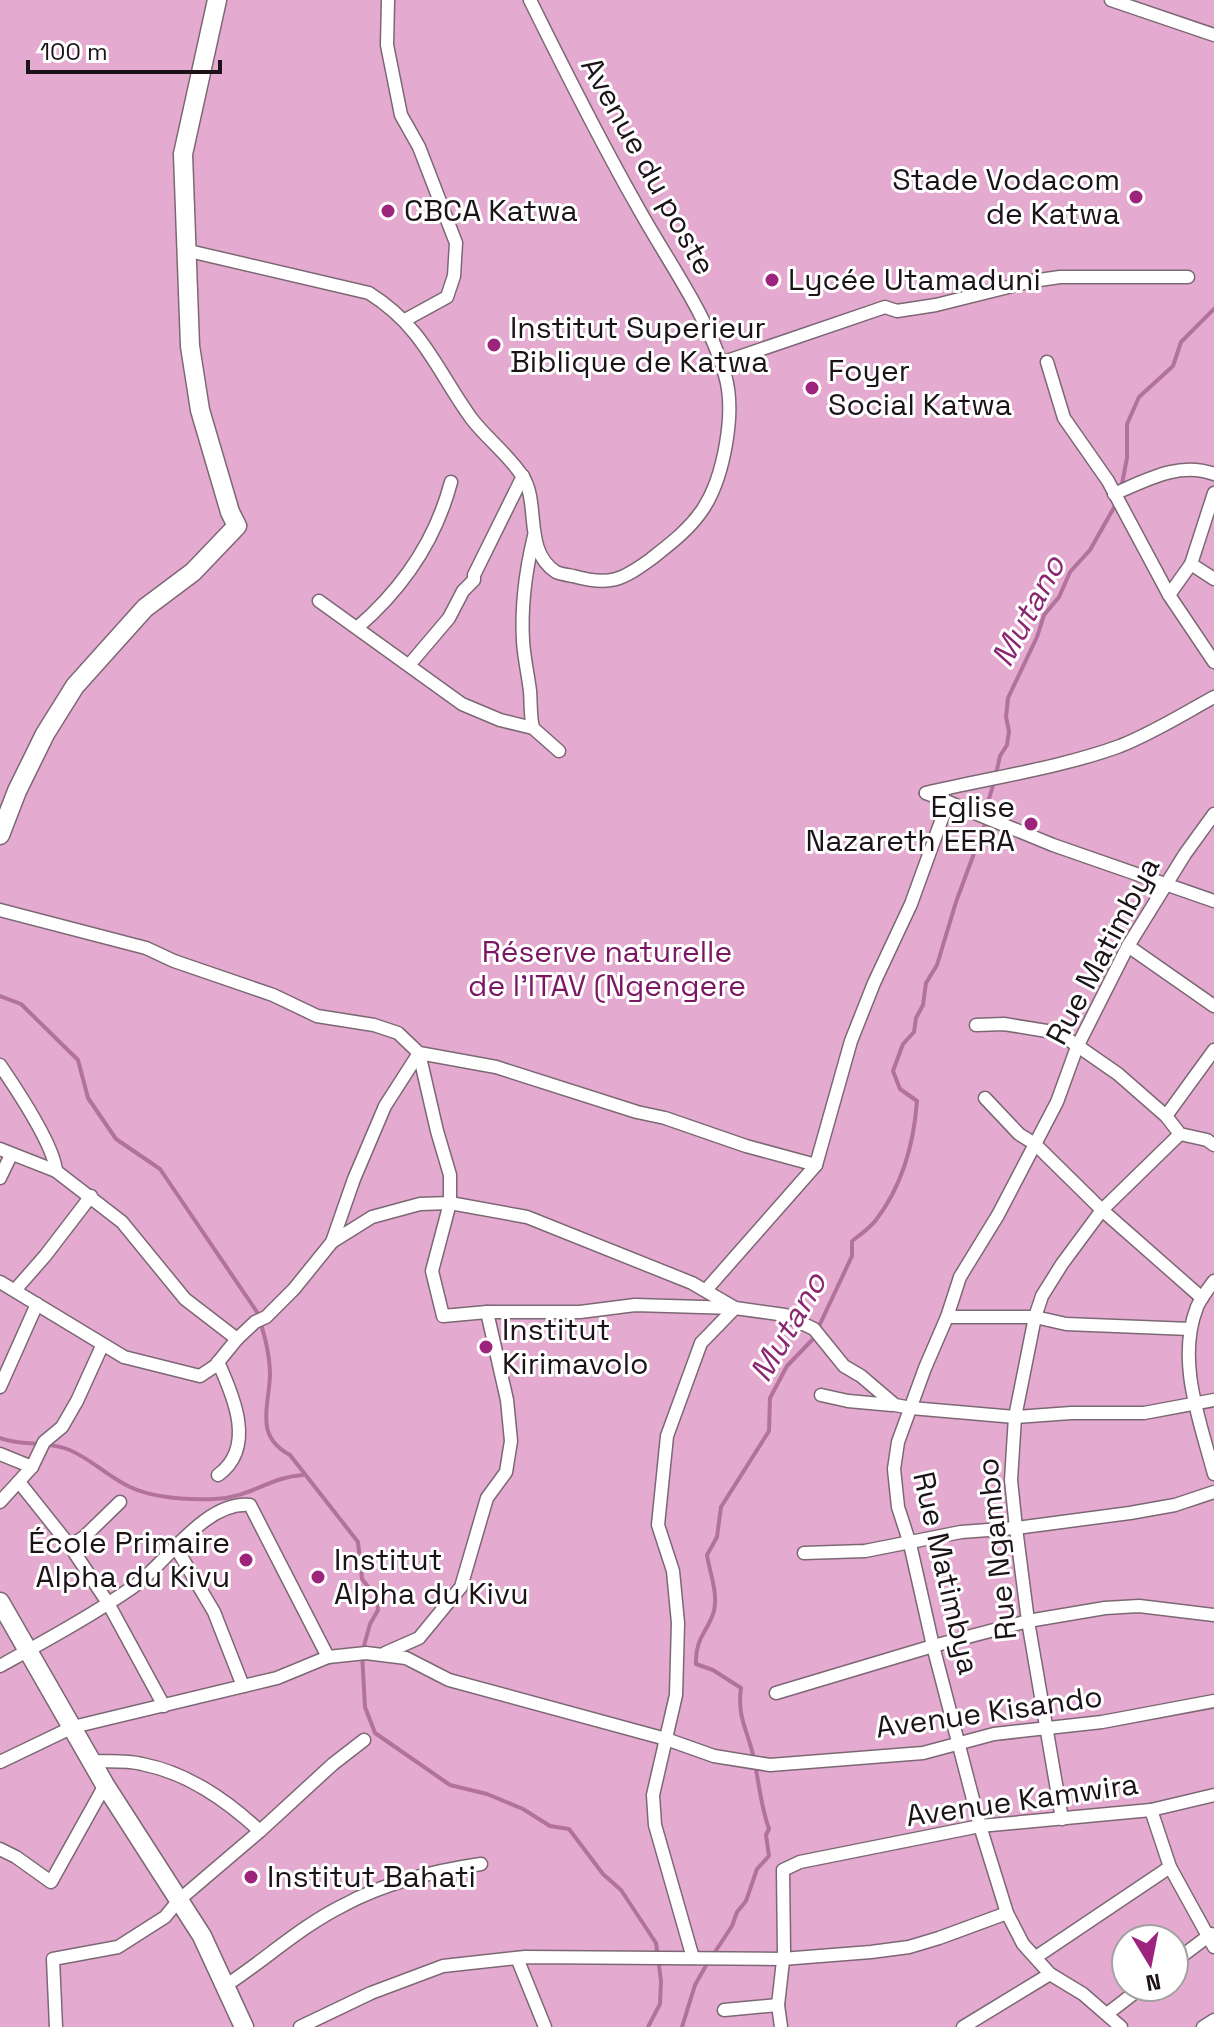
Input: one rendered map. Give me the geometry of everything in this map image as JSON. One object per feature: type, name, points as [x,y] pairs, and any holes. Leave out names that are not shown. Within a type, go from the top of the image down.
[{"type":"street","points":[[0,835],[38,748],[75,686],[145,608],[193,572],[237,526],[230,512],[200,410],[190,346],[189,251],[183,154],[217,0]]},
{"type":"street","points":[[388,0],[387,45],[401,115],[419,147],[456,243],[454,276],[447,297],[405,320]]},
{"type":"street","name":"Avenue du poste","points":[[189,251],[369,293],[414,330],[473,420],[523,476],[529,490],[534,536],[541,555],[556,572],[606,583],[628,576],[684,533],[704,507],[725,452],[729,419],[726,378],[707,326],[614,164],[530,0]]},
{"type":"street","points":[[1111,0],[1214,35]]},
{"type":"street","points":[[721,363],[885,307],[897,311],[936,305],[1060,277],[1188,277]]},
{"type":"street","points":[[1047,362],[1064,418],[1108,481],[1169,595],[1214,662]]},
{"type":"street","points":[[1114,494],[1158,475],[1197,468],[1214,474]]},
{"type":"street","points":[[410,664],[449,618],[463,591],[474,580],[523,476]]},
{"type":"street","points":[[358,627],[404,581],[442,513],[451,482]]},
{"type":"street","points":[[1169,595],[1191,564],[1214,493]]},
{"type":"street","points":[[533,728],[522,615],[527,564],[534,536]]},
{"type":"street","points":[[1191,564],[1214,579]]},
{"type":"street","points":[[319,601],[462,704],[500,720],[533,728],[559,751]]},
{"type":"street","points":[[1214,697],[1122,745],[1079,759],[926,793],[1053,845],[1214,901]]},
{"type":"street","points":[[706,1290],[816,1165],[851,1041],[911,904],[948,802]]},
{"type":"street","name":"Rue Matimbya","points":[[1121,2027],[1083,1994],[1050,1974],[1023,1944],[1007,1913],[980,1826],[933,1646],[910,1544],[898,1507],[894,1469],[898,1442],[960,1277],[998,1215],[1057,1102],[1077,1047],[1128,946],[1214,814]]},
{"type":"street","points":[[0,910],[146,948],[174,961],[273,995],[317,1016],[374,1025],[398,1033],[419,1053],[496,1067],[816,1165]]},
{"type":"street","points":[[1128,946],[1214,1006]]},
{"type":"street","points":[[976,1025],[1024,1026],[1059,1033],[1118,1074],[1166,1116],[1180,1134],[1207,1140],[1214,1145]]},
{"type":"street","points":[[1166,1116],[1214,1050]]},
{"type":"street","points":[[419,1053],[450,1175],[450,1203],[432,1271],[443,1316],[487,1312],[580,1312],[635,1305],[735,1308],[785,1315],[814,1329],[844,1366],[895,1405]]},
{"type":"street","points":[[332,1242],[385,1106],[419,1053]]},
{"type":"street","points":[[0,1065],[41,1134],[56,1171]]},
{"type":"street","points":[[985,1098],[1019,1134],[1035,1144],[1102,1210],[1202,1298]]},
{"type":"street","name":"Rue Ngambo","points":[[1062,1819],[1028,1621],[1016,1528],[1011,1480],[1015,1417],[1042,1296],[1102,1210],[1180,1134]]},
{"type":"street","points":[[0,1178],[6,1152],[56,1171],[122,1222],[185,1299],[237,1339]]},
{"type":"street","points":[[16,1289],[91,1196]]},
{"type":"street","points":[[0,1282],[124,1357],[190,1376],[200,1376],[294,1289],[332,1242],[372,1217],[420,1204],[450,1203],[527,1217],[706,1290],[735,1308]]},
{"type":"street","points":[[1214,1281],[1198,1304],[1190,1329],[1190,1380],[1214,1474]]},
{"type":"street","points":[[0,1387],[37,1304]]},
{"type":"street","points":[[693,1958],[655,1825],[653,1795],[676,1695],[678,1623],[673,1571],[658,1525],[667,1436],[701,1343],[735,1308]]},
{"type":"street","points":[[377,1653],[419,1638],[461,1587],[487,1498],[506,1472],[511,1441],[507,1400],[487,1312]]},
{"type":"street","points":[[947,1317],[1035,1317],[1066,1324],[1190,1329]]},
{"type":"street","points":[[0,1502],[35,1461],[44,1442],[62,1427],[102,1346]]},
{"type":"street","points":[[218,1362],[233,1395],[239,1421],[236,1454],[229,1467],[218,1475]]},
{"type":"street","points":[[821,1395],[848,1401],[1015,1417],[1144,1413],[1214,1400]]},
{"type":"street","points":[[0,1454],[35,1461]]},
{"type":"street","points":[[19,1482],[70,1546],[108,1603],[164,1706]]},
{"type":"street","points":[[804,1553],[865,1551],[961,1532],[1016,1528],[1175,1505],[1214,1492]]},
{"type":"street","points":[[70,1546],[84,1537],[120,1502]]},
{"type":"street","points":[[0,1666],[136,1585],[175,1546],[235,1504],[250,1505],[328,1657]]},
{"type":"street","points":[[175,1546],[214,1612],[243,1686]]},
{"type":"street","points":[[0,1602],[105,1785],[202,1936],[244,2027]]},
{"type":"street","points":[[776,1693],[1028,1621],[1105,1608],[1139,1606],[1214,1615]]},
{"type":"street","points":[[0,1762],[73,1727],[277,1678],[328,1657],[377,1653],[406,1658],[449,1680],[666,1739]]},
{"type":"street","name":"Avenue Kisando","points":[[666,1739],[714,1756],[770,1765],[923,1753],[960,1742],[1102,1722],[1214,1701]]},
{"type":"street","points":[[56,2027],[53,1959],[118,1947],[165,1917],[179,1900],[364,1740]]},
{"type":"street","points":[[92,1761],[141,1763],[183,1777],[238,1811],[260,1831]]},
{"type":"street","points":[[0,1849],[51,1882],[105,1785]]},
{"type":"street","name":"Avenue Kamwira","points":[[782,1959],[783,1870],[800,1862],[980,1826],[1151,1810],[1214,1795]]},
{"type":"street","points":[[1151,1810],[1170,1867],[1212,1939],[1190,1952]]},
{"type":"street","points":[[225,1986],[342,1905],[421,1875],[481,1864]]},
{"type":"street","points":[[1036,1957],[1170,1867]]},
{"type":"street","points":[[300,2027],[371,1993],[443,1966],[563,1956],[612,1960],[667,1957],[782,1959],[909,1947],[1007,1913]]},
{"type":"street","points":[[517,1958],[545,2027]]},
{"type":"street","points":[[781,2027],[778,2005],[782,1959]]},
{"type":"street","points":[[963,2027],[1050,1974]]},
{"type":"street","points":[[1107,2014],[1121,2003]]},
{"type":"street","points":[[724,2010],[778,2005]]},
{"type":"street","points":[[1203,2027],[1214,2020]]},
{"type":"green space","name":"Réserve naturelle de l'ITAV (Ngengere","points":[[0,0],[1214,0],[1214,2027],[0,2027]]},
{"type":"waterway","name":"Mutano","points":[[1121,489],[1127,458],[1127,424],[1139,397],[1173,366],[1181,342],[1214,309]]},
{"type":"waterway","name":"Mutano","points":[[996,774],[1000,756],[1007,745],[1008,698],[1044,615],[1059,597],[1070,572],[1090,550],[1116,504]]},
{"type":"waterway","name":"Mutano","points":[[713,1955],[746,1901],[757,1869],[769,1856],[766,1835],[769,1829],[741,1715],[741,1688],[713,1670],[696,1664],[698,1647],[715,1604],[707,1555],[717,1537],[721,1507],[769,1431],[770,1398],[787,1366],[813,1339],[852,1256],[852,1241],[876,1220],[900,1178],[910,1148],[917,1101],[900,1089],[893,1071],[903,1044],[914,1032],[926,983],[937,965],[956,902],[989,813],[988,802],[994,782]]},
{"type":"waterway","points":[[0,996],[21,1004],[78,1060],[88,1098],[116,1139],[160,1169],[257,1312],[270,1367],[266,1409],[268,1430],[272,1439],[290,1455],[358,1542],[362,1579],[377,1598],[378,1610],[370,1624],[362,1653],[365,1707],[375,1733],[450,1785],[487,1794],[523,1809],[550,1826],[569,1829],[603,1874],[621,1890],[656,1943],[661,1981],[660,2004],[648,2027]]},
{"type":"waterway","points":[[0,1438],[67,1449],[130,1487],[172,1498],[227,1498],[280,1479],[303,1475]]},
{"type":"waterway","name":"Mutano","points":[[682,2027],[695,1985],[708,1962]]},
{"type":"place","name":"Stade Vodacom de Katwa","points":[[1136,197]]},
{"type":"place","name":"CBCA Katwa","points":[[388,211]]},
{"type":"place","name":"Lycée Utamaduni","points":[[772,280]]},
{"type":"place","name":"Institut Superieur Biblique de Katwa","points":[[494,345]]},
{"type":"place","name":"Foyer Social Katwa","points":[[812,388]]},
{"type":"place","name":"Eglise Nazareth EERA","points":[[1031,824]]},
{"type":"place","name":"Institut Kirimavolo","points":[[486,1347]]},
{"type":"place","name":"École Primaire Alpha du Kivu","points":[[246,1560]]},
{"type":"place","name":"Institut Alpha du Kivu","points":[[318,1577]]},
{"type":"place","name":"Institut Bahati","points":[[251,1877]]}]
